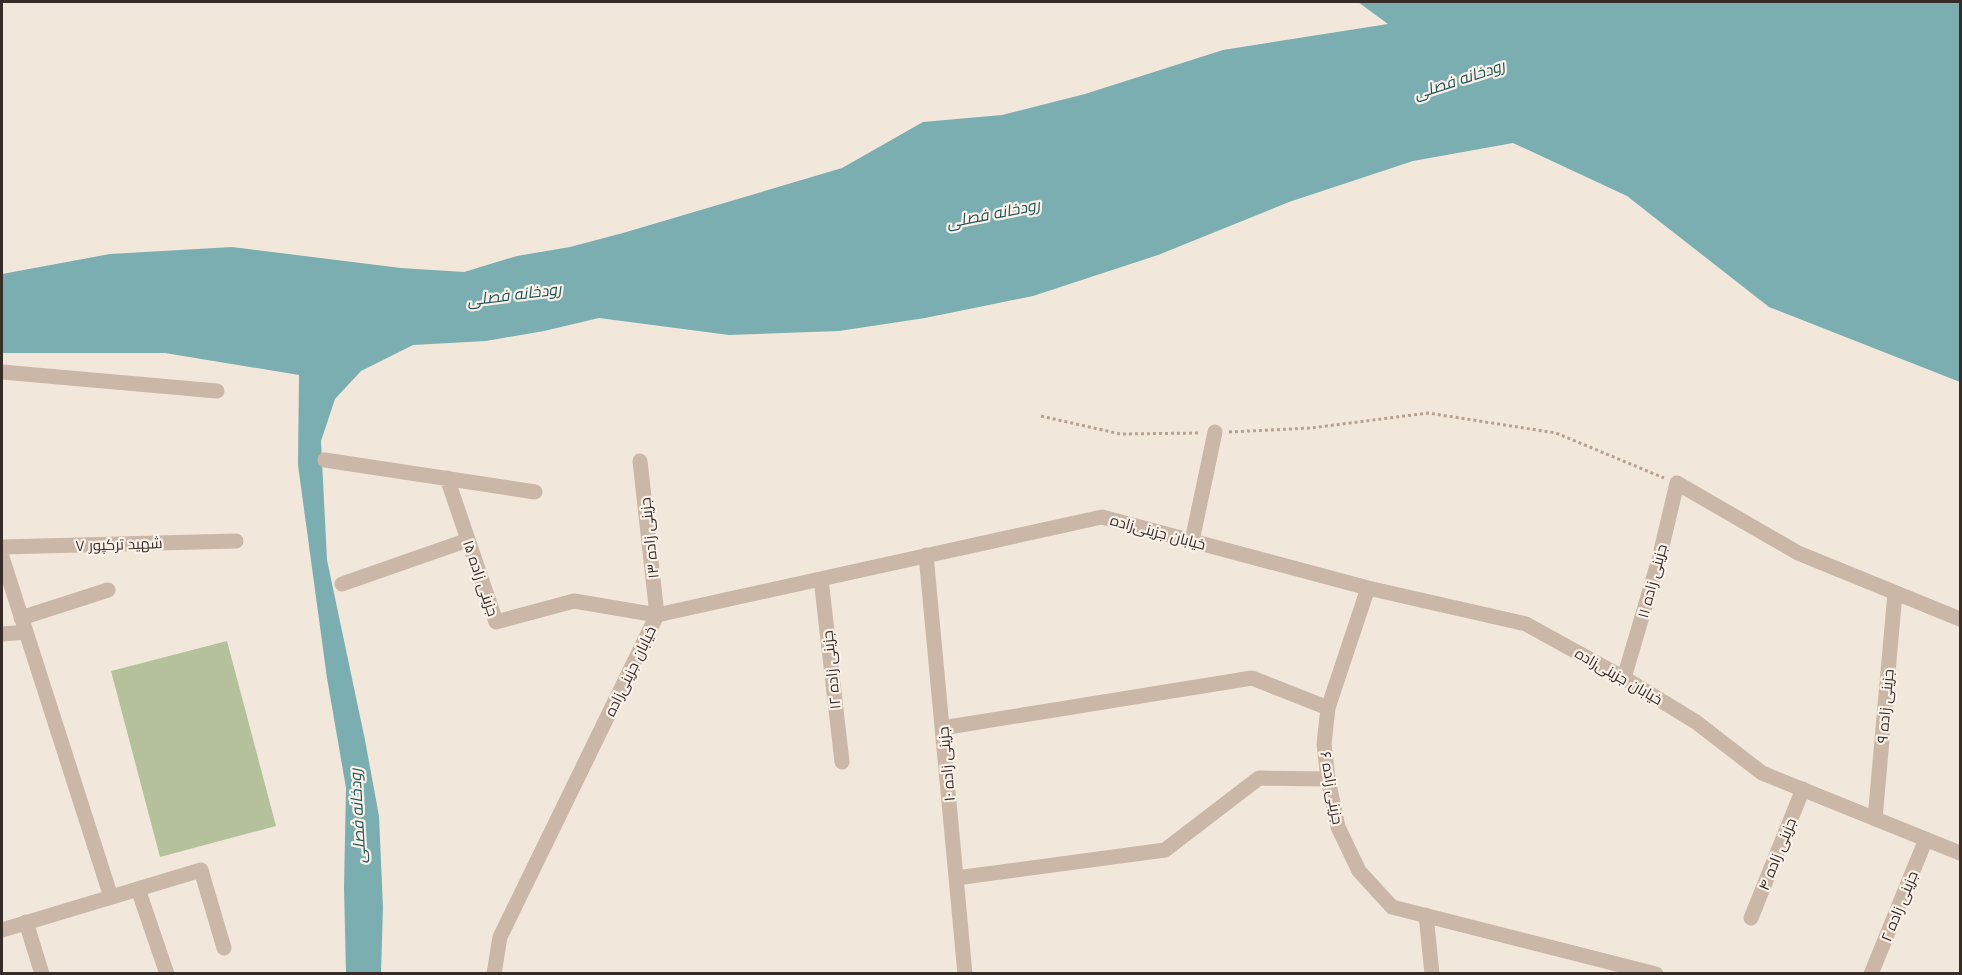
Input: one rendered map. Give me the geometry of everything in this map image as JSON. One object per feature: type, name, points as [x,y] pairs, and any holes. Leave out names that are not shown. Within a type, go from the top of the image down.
[{"type":"street","points":[[2,372],[217,391]]},
{"type":"street","points":[[1192,541],[1215,432]]},
{"type":"street","points":[[325,460],[535,492]]},
{"type":"street","name":"جزینی زاده ۱۳","points":[[640,461],[657,615]]},
{"type":"street","name":"جزینی زاده ۱۵","points":[[447,478],[496,622],[574,601],[657,615]]},
{"type":"street","points":[[1677,483],[1798,553],[1960,619]]},
{"type":"street","name":"جزینی زاده ۱۱","points":[[1624,678],[1659,559],[1677,483]]},
{"type":"street","name":"خیابان جزینی‌زاده","points":[[494,974],[500,937],[657,615],[1102,517],[1368,588],[1526,624],[1624,678],[1696,722],[1762,773],[1960,853]]},
{"type":"street","points":[[342,584],[468,540]]},
{"type":"street","name":"شهید ترکپور ۷","points":[[2,547],[236,541]]},
{"type":"street","name":"جزینی زاده ۱۰","points":[[926,555],[965,974]]},
{"type":"street","points":[[2,557],[111,897]]},
{"type":"street","name":"جزینی زاده ۱۲","points":[[821,579],[842,762]]},
{"type":"street","name":"جزینی زاده ۶","points":[[1368,588],[1328,708],[1324,744],[1328,779],[1338,827],[1359,871],[1392,907],[1656,974]]},
{"type":"street","points":[[2,634],[108,590]]},
{"type":"street","name":"جزینی زاده ۹","points":[[1875,819],[1895,593]]},
{"type":"street","points":[[942,728],[1252,678],[1328,708]]},
{"type":"street","points":[[956,878],[1165,850],[1259,778],[1328,779]]},
{"type":"street","name":"جزینی زاده ۴","points":[[1751,918],[1803,789]]},
{"type":"street","name":"جزینی زاده ۲","points":[[1871,974],[1926,839]]},
{"type":"street","points":[[2,930],[201,870],[224,948]]},
{"type":"street","points":[[138,889],[167,974]]},
{"type":"street","points":[[1426,915],[1432,974]]},
{"type":"street","points":[[26,922],[42,974]]},
{"type":"path","points":[[1041,416],[1120,434],[1311,428],[1428,413],[1556,433],[1677,483]]},
{"type":"green space","points":[[227,641],[276,826],[160,857],[111,671]]},
{"type":"water","name":"رودخانه فصلی","points":[[1358,2],[1960,2],[1960,382],[1769,307],[1627,196],[1513,143],[1413,161],[1289,202],[1158,255],[1033,296],[925,318],[839,331],[729,335],[599,318],[486,341],[413,345],[361,371],[335,399],[321,441],[327,560],[379,816],[383,907],[381,973],[346,973],[344,887],[346,788],[327,678],[298,465],[299,375],[165,353],[2,353],[2,274],[110,254],[232,247],[401,268],[464,272],[517,256],[570,247],[623,233],[842,168],[923,122],[1002,115],[1085,94],[1223,50],[1388,24]]}]
